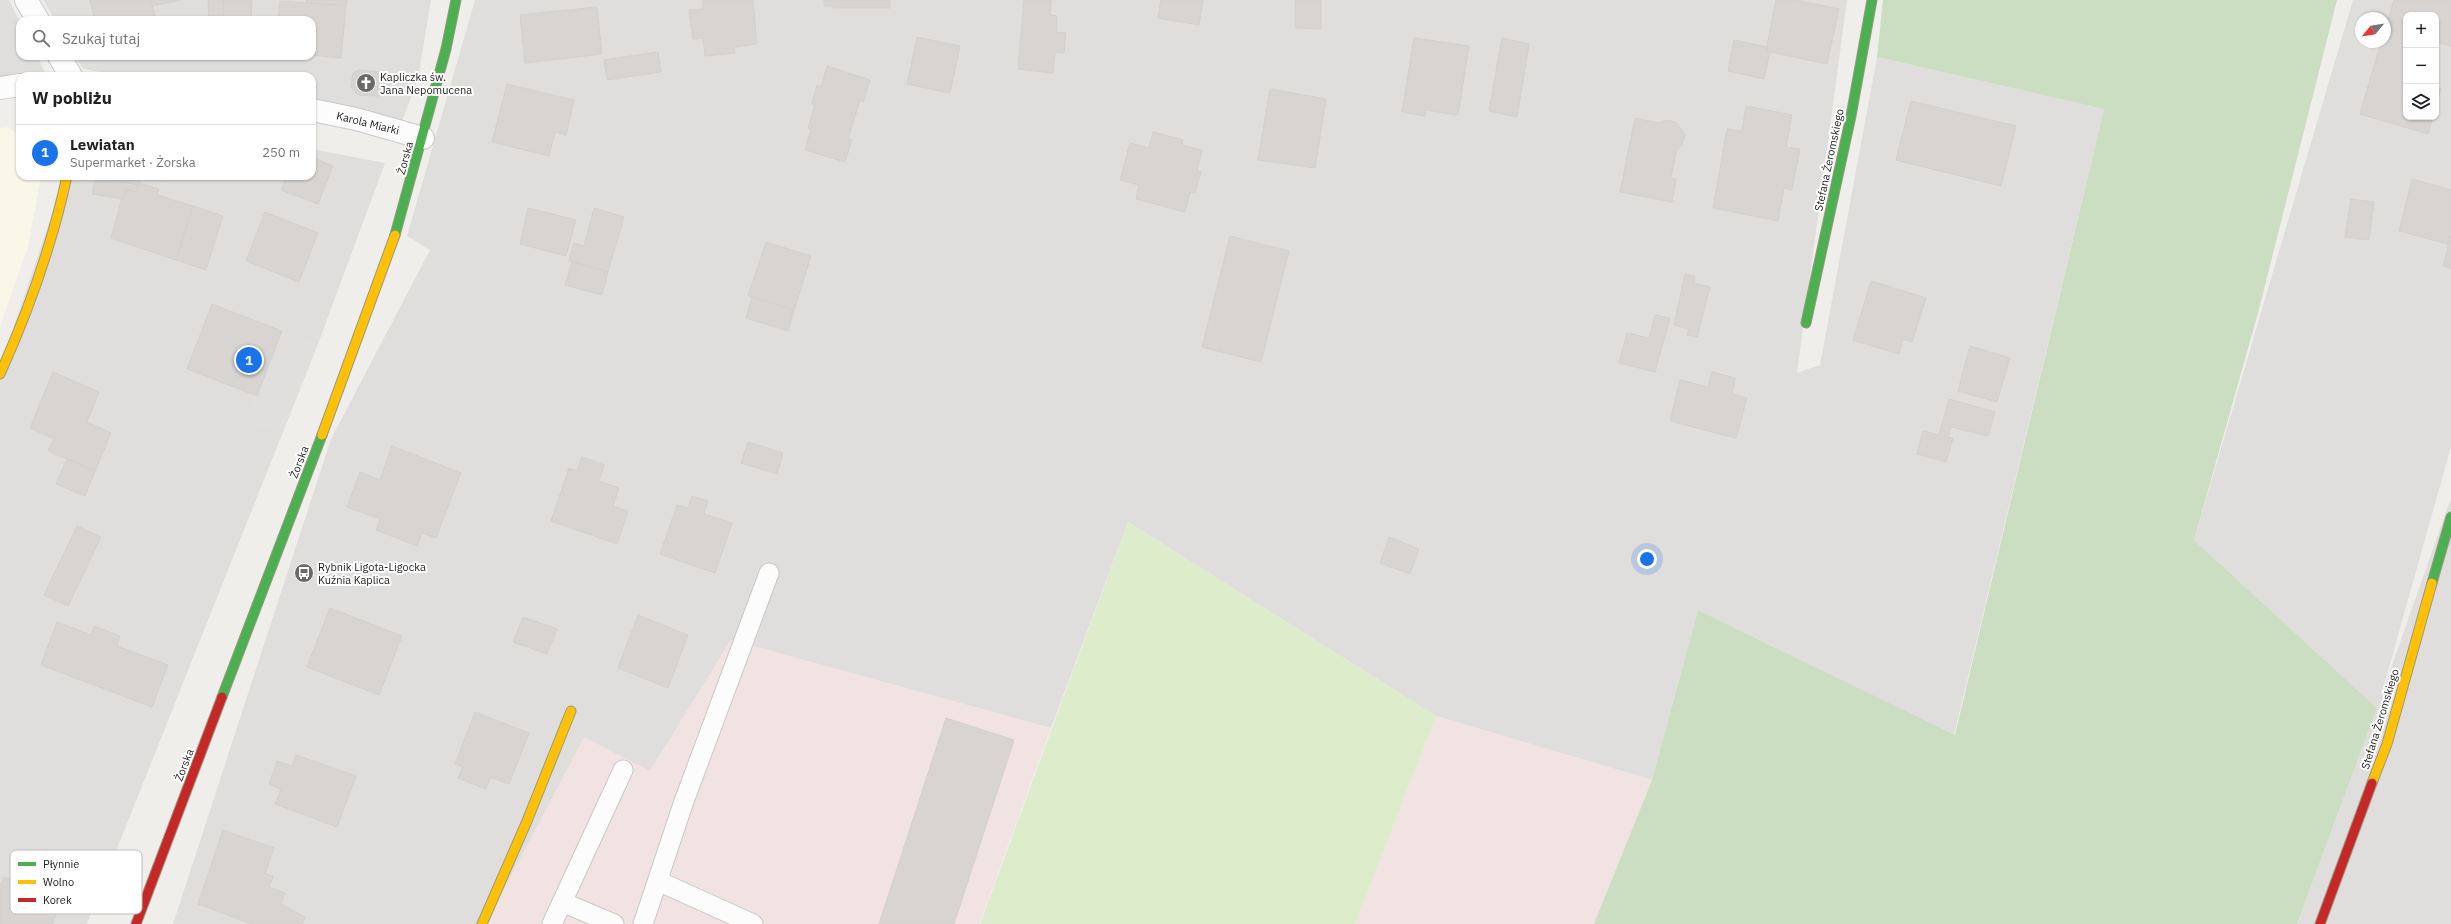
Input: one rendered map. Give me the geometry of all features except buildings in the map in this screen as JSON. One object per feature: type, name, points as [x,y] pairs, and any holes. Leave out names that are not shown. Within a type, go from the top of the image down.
[{"type":"street","points":[[26,0],[36,16]]},
{"type":"street","name":"Żorska","points":[[142,908],[360,334],[402,214],[446,49],[456,0]]},
{"type":"street","name":"Stefana Żeromskiego","points":[[1806,324],[1851,116],[1872,0]]},
{"type":"street","points":[[61,60],[68,72]]},
{"type":"street","points":[[0,88],[16,86]]},
{"type":"street","name":"Karola Miarki","points":[[316,111],[356,119],[423,138]]},
{"type":"street","points":[[0,374],[44,271],[66,180]]},
{"type":"street","name":"Stefana Żeromskiego","points":[[2320,924],[2387,744],[2451,517]]},
{"type":"street","points":[[482,924],[527,821],[571,711]]},
{"type":"street","name":"Żorska","points":[[136,924],[140,914]]},
{"type":"lane","points":[[643,924],[683,804],[769,573]]},
{"type":"lane","points":[[552,924],[623,770]]},
{"type":"lane","points":[[658,881],[753,924]]},
{"type":"lane","points":[[562,902],[614,924]]},
{"type":"shaded area","points":[[0,0],[9,0],[17,16],[16,60],[39,60],[45,72],[16,72],[16,76],[0,78]]},
{"type":"shaded area","points":[[43,0],[431,0],[418,79],[402,121],[316,107],[316,72],[101,72],[83,69],[77,60],[316,60],[316,16],[53,16]]},
{"type":"shaded area","points":[[475,0],[1847,0],[1797,373],[1820,365],[1877,57],[2104,109],[1954,735],[1698,610],[1652,780],[1436,716],[1128,522],[1051,728],[731,640],[650,771],[584,738],[486,924],[173,924],[331,439],[430,250],[407,236]]},
{"type":"shaded area","points":[[2353,0],[2451,0],[2451,447],[2380,699],[2451,498],[2451,924],[2297,924],[2377,708],[2194,540]]},
{"type":"shaded area","points":[[8,127],[16,133],[16,180],[40,180],[28,247],[0,326],[0,128]]},
{"type":"shaded area","points":[[316,150],[385,163],[318,344],[116,850],[10,850],[10,914],[91,914],[87,924],[0,924],[0,367],[64,180],[316,180]]},
{"type":"shaded area","points":[[282,331],[318,344],[282,434],[246,421]]},
{"type":"shaded area","points":[[731,640],[1051,728],[979,924],[486,924],[584,737],[650,771]]},
{"type":"shaded area","points":[[1436,716],[1652,780],[1594,924],[1355,924]]},
{"type":"green space","points":[[1883,0],[2337,0],[2258,313],[2194,540],[2377,708],[2297,924],[1594,924],[1652,780],[1698,610],[1955,735],[2104,109],[1877,57]]},
{"type":"green space","points":[[1128,522],[1436,716],[1355,924],[980,924]]},
{"type":"traffic: fast","points":[[395,235],[446,49],[456,0]]},
{"type":"traffic: fast","points":[[1806,323],[1851,116],[1872,0]]},
{"type":"traffic: fast","points":[[222,697],[322,435]]},
{"type":"traffic: fast","points":[[2432,583],[2451,517]]},
{"type":"traffic: slow","points":[[0,374],[21,326],[39,277],[66,180]]},
{"type":"traffic: slow","points":[[322,435],[395,235]]},
{"type":"traffic: slow","points":[[2372,783],[2387,744],[2432,583]]},
{"type":"traffic: slow","points":[[482,924],[527,821],[571,711]]},
{"type":"traffic: jam","points":[[142,908],[222,697]]},
{"type":"traffic: jam","points":[[2320,924],[2372,783]]},
{"type":"traffic: jam","points":[[136,924],[140,914]]},
{"type":"place","name":"Kapliczka św. Jana Nepomucena","points":[[366,83]]},
{"type":"place","name":"Lewiatan","points":[[249,360]]},
{"type":"place","name":"Rybnik Ligota-Ligocka Kuźnia Kaplica","points":[[304,573]]}]
